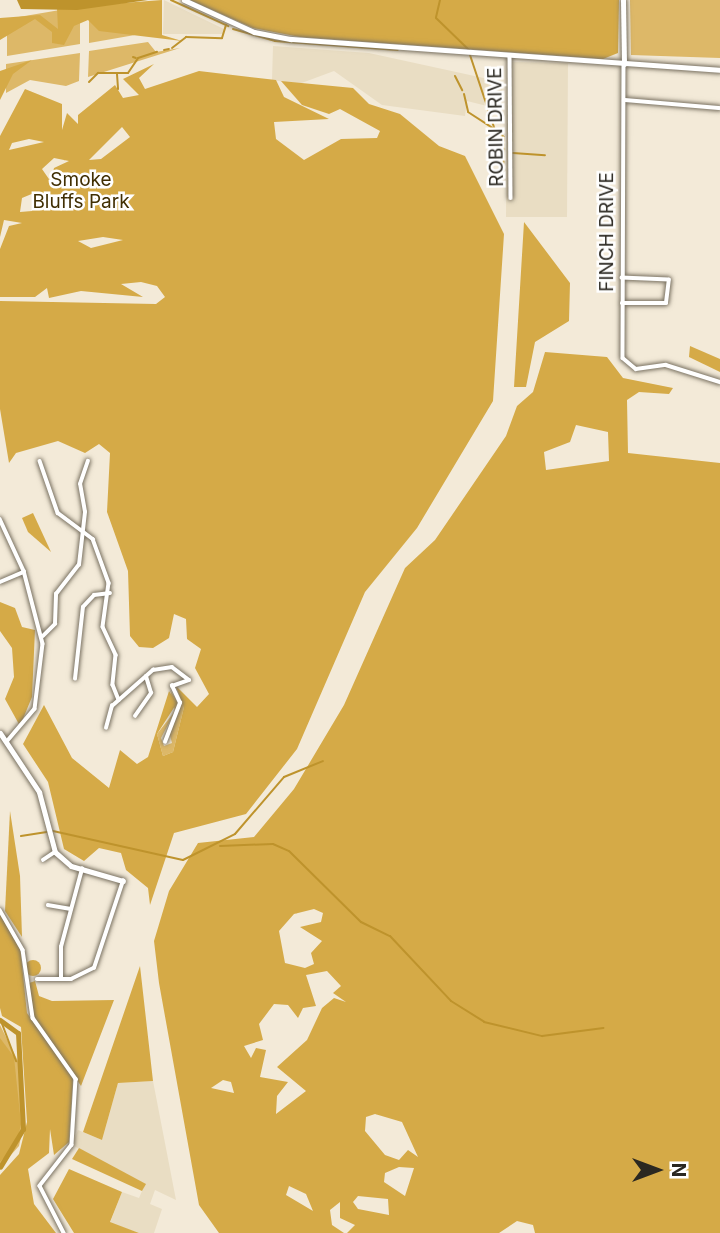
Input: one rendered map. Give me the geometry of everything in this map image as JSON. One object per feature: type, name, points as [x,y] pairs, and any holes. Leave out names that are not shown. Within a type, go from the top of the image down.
[{"type":"street","points":[[184,0],[275,37],[720,70]]},
{"type":"street","name":"FINCH DRIVE","points":[[623,0],[622,354],[628,365],[698,370],[720,382]]},
{"type":"street","name":"ROBIN DRIVE","points":[[510,55],[511,198]]},
{"type":"street","points":[[624,100],[720,108]]},
{"type":"street","points":[[622,278],[669,280],[666,303],[622,303]]},
{"type":"street","points":[[40,461],[58,513],[93,538],[110,593],[103,627],[117,661],[113,685],[119,700]]},
{"type":"street","points":[[43,636],[55,624],[57,594],[79,565],[80,484],[88,461]]},
{"type":"street","points":[[0,520],[24,571],[43,636],[34,709],[7,743]]},
{"type":"street","points":[[0,582],[24,571]]},
{"type":"street","points":[[75,679],[83,607],[94,595],[110,593]]},
{"type":"street","points":[[106,728],[119,700],[146,677],[172,667],[189,680],[172,686],[180,703],[165,742]]},
{"type":"street","points":[[135,716],[151,692],[146,677]]},
{"type":"street","points":[[0,733],[39,792],[55,852],[82,869],[123,881],[99,962],[76,978],[37,979]]},
{"type":"street","points":[[43,860],[55,852]]},
{"type":"street","points":[[61,979],[71,909],[82,869]]},
{"type":"street","points":[[48,905],[71,909]]},
{"type":"street","points":[[0,910],[23,950],[33,1018],[76,1079],[72,1144],[40,1186],[64,1233]]},
{"type":"shaded area","points":[[17,0],[148,0],[77,10],[21,9]]},
{"type":"shaded area","points":[[164,0],[224,29],[224,34],[163,34]]},
{"type":"shaded area","points":[[630,0],[720,0],[720,58],[631,55]]},
{"type":"shaded area","points":[[60,10],[80,12],[80,44],[7,56],[7,19]]},
{"type":"shaded area","points":[[89,10],[135,35],[89,43]]},
{"type":"shaded area","points":[[148,42],[156,52],[180,48],[88,77],[89,51]]},
{"type":"shaded area","points":[[273,46],[369,53],[502,82],[503,110],[467,101],[465,116],[382,105],[334,71],[299,84],[272,80]]},
{"type":"shaded area","points":[[80,53],[79,81],[66,86],[30,80],[6,93],[6,64]]},
{"type":"shaded area","points":[[507,62],[568,63],[567,217],[506,217]]},
{"type":"shaded area","points":[[176,686],[184,701],[184,707],[173,752],[163,756],[157,734],[175,711],[170,690],[179,704],[161,738],[164,746],[172,743],[169,732],[182,703]]},
{"type":"shaded area","points":[[0,1025],[19,1063],[25,1120],[19,1146],[0,1167]]},
{"type":"shaded area","points":[[153,1081],[176,1200],[155,1190],[150,1204],[162,1209],[154,1233],[139,1233],[110,1223],[122,1192],[139,1198],[145,1184],[72,1145],[78,1130],[102,1140],[118,1083]]},
{"type":"green space","points":[[162,0],[162,35],[182,41],[99,31],[88,20],[74,26],[64,45],[52,43],[52,32],[35,19],[0,40],[0,18],[40,15],[58,29],[57,8]]},
{"type":"green space","points":[[190,0],[619,0],[618,53],[603,59],[300,37],[253,28]]},
{"type":"green space","points":[[32,60],[13,74],[0,100],[0,71]]},
{"type":"green space","name":"Smoke Bluffs Park","points":[[154,64],[139,78],[145,89],[199,71],[276,80],[284,97],[329,119],[274,122],[276,139],[304,160],[341,139],[377,138],[380,131],[340,109],[329,114],[302,105],[281,81],[353,88],[369,104],[400,114],[439,146],[465,156],[504,234],[493,401],[417,528],[365,592],[297,749],[246,814],[174,833],[150,905],[148,888],[126,870],[121,853],[99,848],[84,861],[64,849],[48,782],[23,744],[44,705],[72,758],[109,788],[120,750],[137,764],[148,757],[169,691],[177,703],[157,734],[163,756],[173,752],[184,707],[176,686],[197,707],[209,694],[195,668],[201,649],[187,639],[186,619],[174,614],[169,638],[153,648],[139,647],[130,636],[128,571],[107,512],[110,453],[99,444],[85,453],[58,441],[16,453],[9,463],[0,409],[0,301],[156,304],[165,297],[157,286],[141,282],[121,284],[143,297],[81,291],[49,298],[47,288],[35,297],[0,297],[0,249],[9,226],[22,223],[4,220],[0,237],[0,136],[25,89],[62,104],[62,130],[67,113],[78,124],[78,115],[115,85],[123,98],[139,95],[123,79]],"holes":[[[122,127],[130,137],[101,159],[89,160]],[[29,139],[44,142],[9,150],[12,143]],[[54,158],[69,161],[54,168],[51,182],[42,169]],[[34,193],[32,211],[20,212],[22,198]],[[103,237],[123,240],[91,248],[78,241]]]},
{"type":"green space","points":[[524,222],[570,283],[569,321],[535,342],[526,387],[514,387]]},
{"type":"green space","points":[[690,346],[720,359],[720,372],[689,357]]},
{"type":"green space","points":[[545,352],[607,357],[623,378],[673,388],[669,394],[639,392],[627,400],[628,453],[720,463],[720,1233],[535,1233],[533,1225],[517,1221],[499,1233],[347,1233],[355,1225],[340,1218],[340,1202],[330,1210],[332,1225],[344,1233],[219,1233],[199,1205],[159,983],[154,941],[169,891],[198,843],[254,837],[294,789],[344,705],[405,568],[435,540],[506,436],[517,406],[533,392]],"holes":[[[576,425],[608,432],[609,461],[546,470],[544,452],[570,442]],[[314,909],[323,913],[321,922],[300,927],[322,941],[311,953],[314,964],[305,968],[285,963],[279,931],[294,914]],[[327,971],[341,986],[333,993],[346,1002],[334,998],[322,1008],[307,1040],[277,1067],[306,1091],[276,1114],[277,1096],[288,1082],[260,1077],[266,1050],[256,1048],[251,1058],[244,1046],[263,1040],[259,1024],[274,1004],[288,1005],[298,1018],[303,1008],[316,1006],[306,975]],[[223,1080],[231,1082],[234,1093],[211,1088]],[[375,1114],[402,1122],[418,1157],[408,1150],[399,1160],[385,1155],[365,1131],[366,1117]],[[399,1167],[414,1168],[405,1196],[384,1182],[385,1173]],[[289,1186],[306,1194],[313,1211],[286,1195]],[[358,1196],[388,1199],[389,1215],[358,1209],[353,1202]]]},
{"type":"green space","points":[[33,513],[51,552],[28,532],[22,518]]},
{"type":"green space","points":[[0,602],[15,608],[22,627],[35,630],[32,697],[20,726],[5,699],[14,677],[12,648],[0,631]]},
{"type":"green space","points":[[10,811],[20,876],[22,937],[5,911]]},
{"type":"green space","points":[[0,915],[20,946],[27,1013],[73,1079],[69,1142],[54,1155],[50,1129],[49,1153],[28,1169],[34,1204],[56,1233],[0,1233],[0,1175],[19,1154],[27,1122],[21,1027],[2,1016],[0,1008]]},
{"type":"green space","points":[[33,960],[39,962],[39,974],[33,976],[27,974],[25,968],[27,962]]},
{"type":"green space","points":[[140,966],[153,1081],[118,1083],[102,1140],[83,1132]]},
{"type":"green space","points":[[35,981],[39,996],[52,1001],[114,1000],[81,1086],[34,1016],[29,983]]},
{"type":"green space","points":[[0,1038],[14,1057],[21,1124],[17,1143],[0,1162]]},
{"type":"green space","points":[[79,1148],[146,1184],[142,1191],[72,1159]]},
{"type":"green space","points":[[69,1169],[122,1192],[110,1222],[139,1233],[74,1233],[53,1199]]},
{"type":"waterway","points":[[171,0],[228,26]]},
{"type":"waterway","points":[[440,0],[436,18],[469,50]]},
{"type":"waterway","points":[[172,48],[186,37],[222,38],[226,25]]},
{"type":"waterway","points":[[233,29],[275,41],[398,50]]},
{"type":"waterway","points":[[164,50],[169,49]]},
{"type":"waterway","points":[[89,82],[98,73],[128,73],[138,58],[157,52]]},
{"type":"waterway","points":[[470,55],[495,130],[504,137],[503,178]]},
{"type":"waterway","points":[[117,74],[118,89]]},
{"type":"waterway","points":[[455,76],[462,90]]},
{"type":"waterway","points":[[464,94],[468,112],[494,129]]},
{"type":"waterway","points":[[513,153],[545,155]]},
{"type":"waterway","points":[[53,831],[183,860],[235,834],[284,777],[323,761]]},
{"type":"waterway","points":[[21,836],[47,832]]},
{"type":"waterway","points":[[220,846],[273,844],[289,851],[361,922],[390,936],[451,1001],[484,1022],[542,1036],[603,1028]]},
{"type":"waterway","points":[[0,1020],[18,1033],[23,1129],[0,1167]]},
{"type":"waterway","points":[[1,1021],[16,1061]]}]
